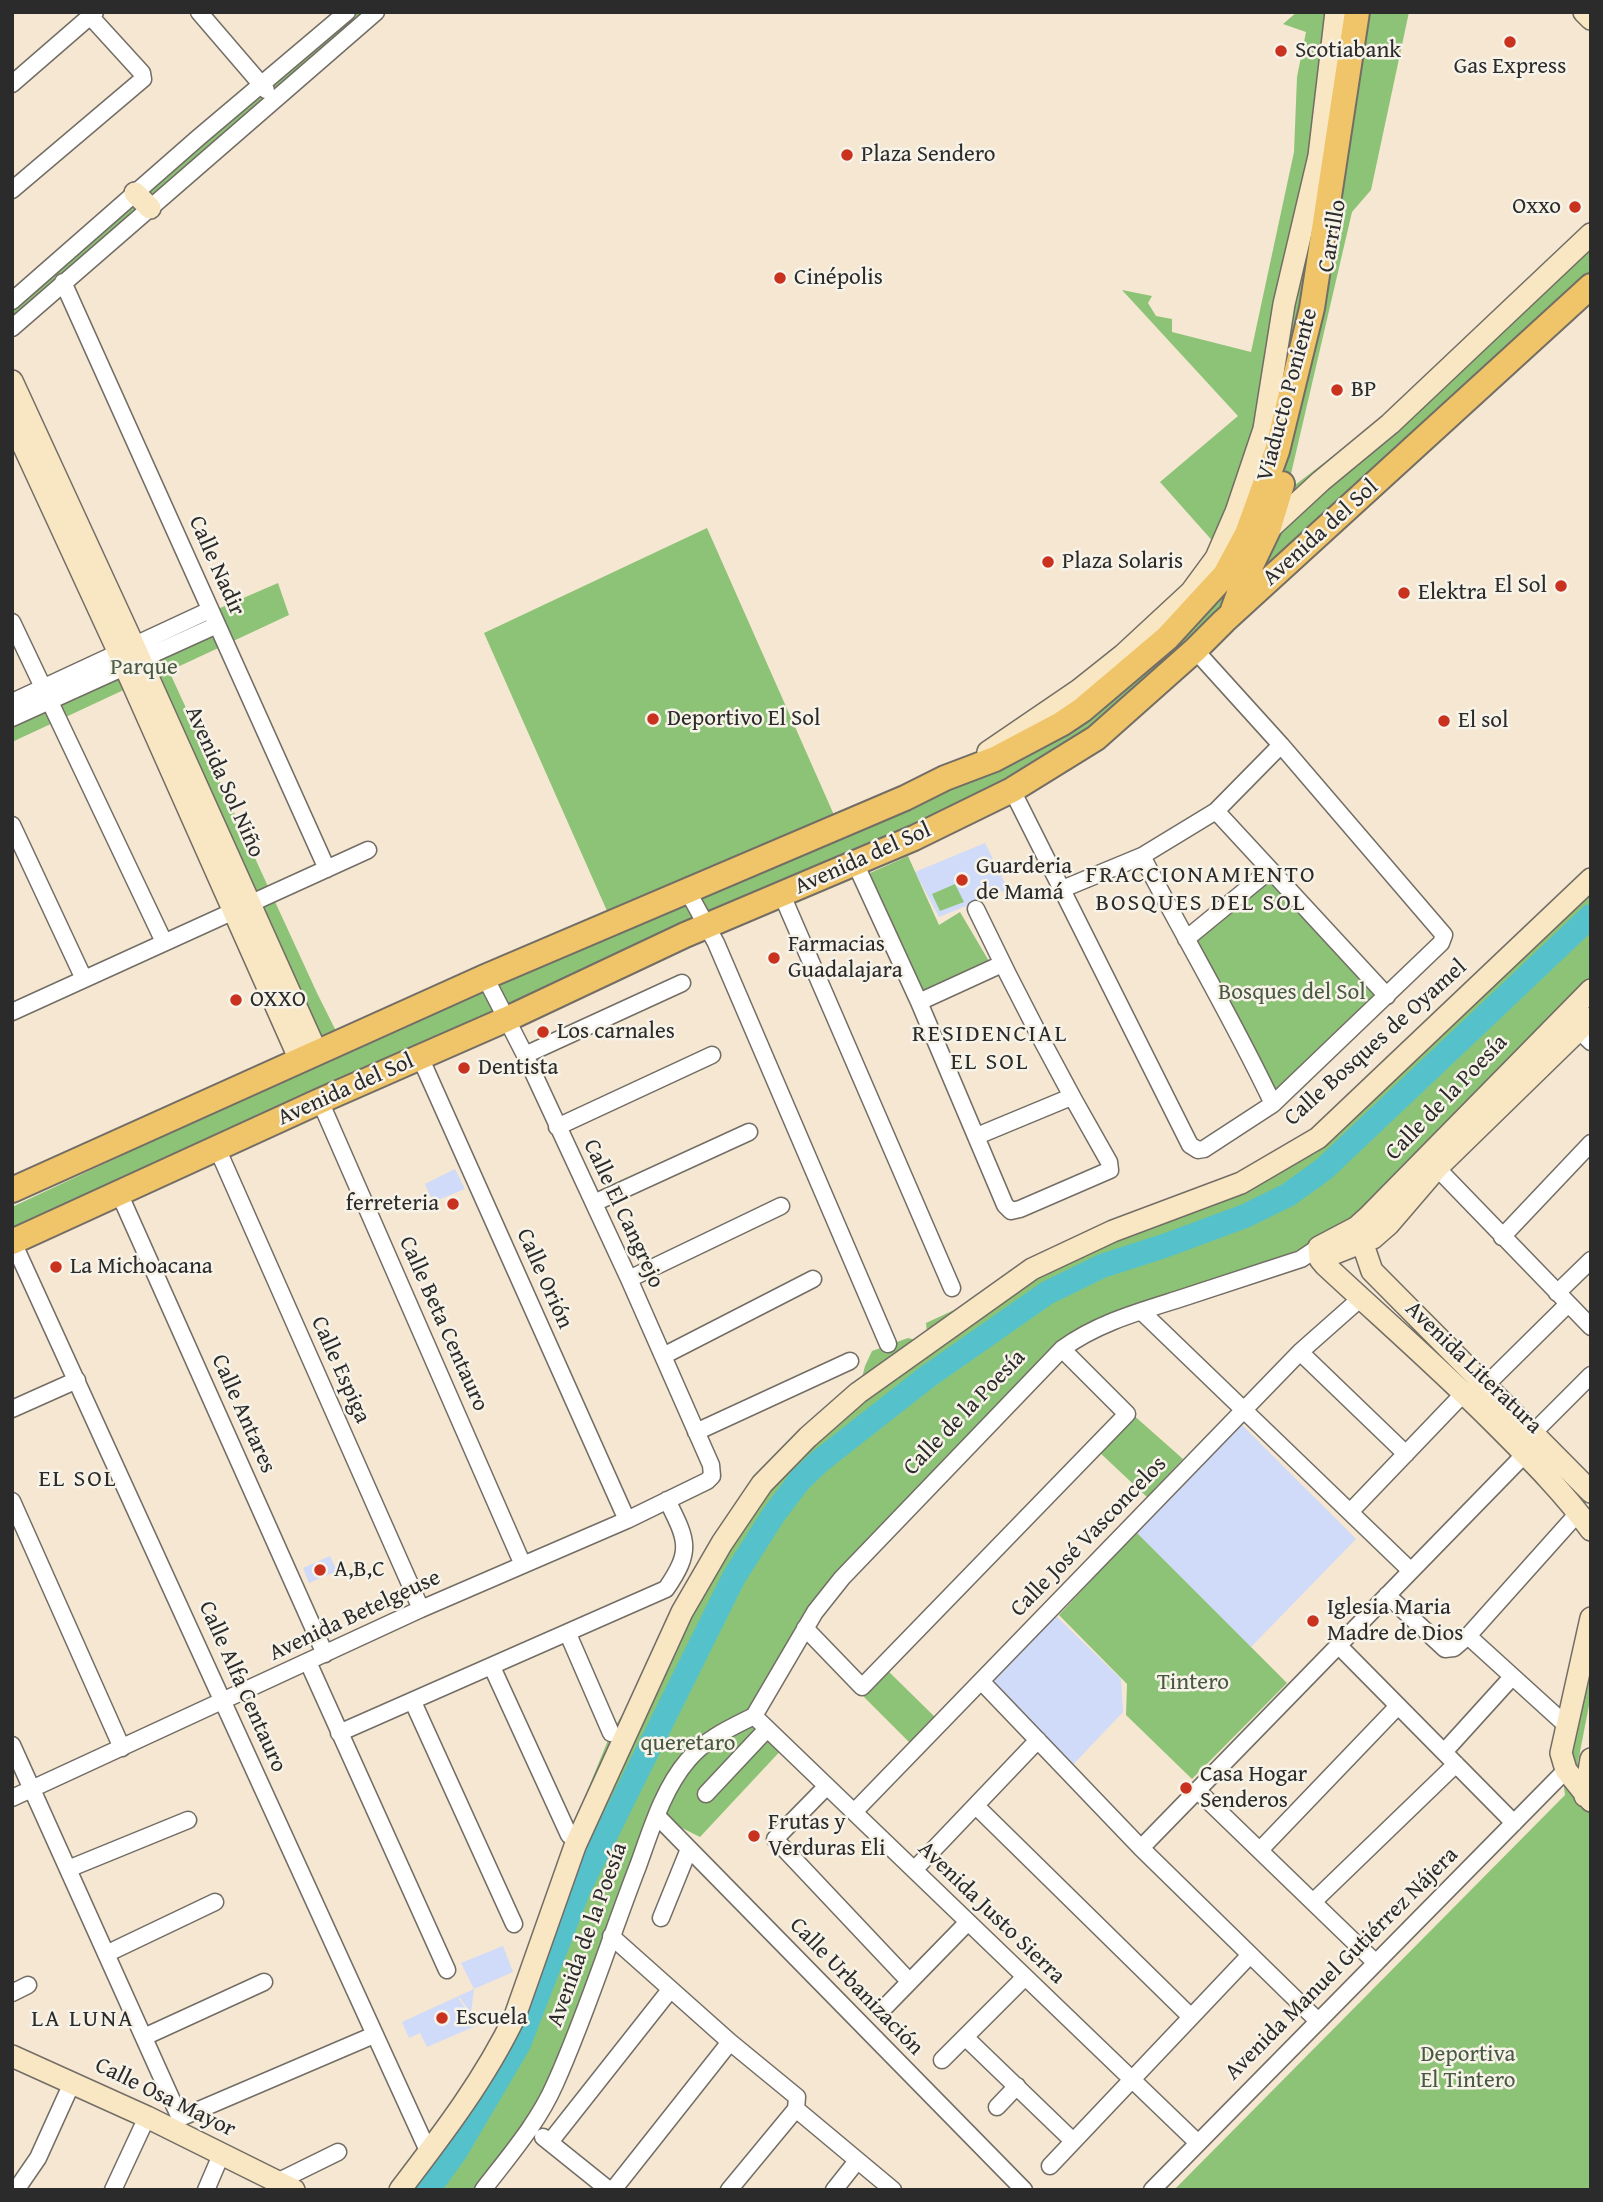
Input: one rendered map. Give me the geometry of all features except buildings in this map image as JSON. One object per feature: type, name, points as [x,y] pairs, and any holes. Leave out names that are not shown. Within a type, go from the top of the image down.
[{"type":"main road","name":"Viaducto Poniente","points":[[1082,710],[1167,638],[1225,575],[1247,534],[1277,451],[1312,307],[1357,12]]},
{"type":"main road","name":"Carrillo","points":[[1232,615],[1244,580],[1268,530],[1290,456],[1312,363],[1349,145],[1368,12]]},
{"type":"main road","name":"Avenida del Sol","points":[[12,1241],[507,1019],[706,926],[856,865],[1012,790],[1096,738],[1591,286]]},
{"type":"main road","name":"Avenida del Sol","points":[[12,1190],[485,976],[995,759],[1082,710]]},
{"type":"street","points":[[12,328],[63,282],[142,200],[261,84],[347,12]]},
{"type":"street","points":[[12,301],[276,100],[376,12]]},
{"type":"street","name":"Avenida del Sol","points":[[945,778],[992,750],[1079,690],[1145,636],[1191,592],[1216,558],[1236,512],[1264,429],[1284,304],[1319,156],[1336,12]]},
{"type":"street","points":[[1584,12],[1591,19]]},
{"type":"street","points":[[12,84],[92,14],[144,77],[12,190]]},
{"type":"street","points":[[209,16],[276,100]]},
{"type":"street","name":"Avenida del Sol","points":[[1268,530],[1321,481],[1390,424],[1591,234]]},
{"type":"street","name":"Calle Nadir","points":[[63,282],[327,869]]},
{"type":"street","name":"Avenida Sol Niño","points":[[12,382],[130,656],[308,1056]]},
{"type":"street","name":"Avenida Sol Niño","points":[[12,421],[130,656]]},
{"type":"street","points":[[12,718],[46,694],[214,617]]},
{"type":"street","points":[[12,622],[164,942]]},
{"type":"street","points":[[1012,790],[1190,1145],[1198,1150],[1209,1147],[1273,1104],[1441,943],[1444,935],[1195,650]]},
{"type":"street","points":[[12,702],[46,694]]},
{"type":"street","points":[[1060,890],[1142,856],[1216,811],[1280,745]]},
{"type":"street","points":[[1216,811],[1387,996]]},
{"type":"street","points":[[12,825],[83,979]]},
{"type":"street","points":[[12,1012],[368,850]]},
{"type":"street","points":[[1142,856],[1250,1054],[1273,1104]]},
{"type":"street","points":[[856,865],[919,1002],[1005,1205],[1011,1212],[1110,1170],[1109,1162],[1071,1097],[976,909]]},
{"type":"street","points":[[1185,939],[1269,871]]},
{"type":"street","name":"Calle Bosques de Oyamel","points":[[400,2190],[459,2112],[505,2036],[524,1992],[575,1846],[682,1612],[722,1543],[762,1484],[807,1437],[858,1393],[1032,1269],[1113,1231],[1241,1183],[1318,1138],[1591,879]]},
{"type":"street","points":[[687,890],[716,943],[888,1343]]},
{"type":"street","points":[[782,895],[952,1288]]},
{"type":"street","points":[[919,1002],[1002,964]]},
{"type":"street","name":"Calle El Cangrejo","points":[[485,976],[594,1203],[714,1473]]},
{"type":"street","points":[[525,1055],[682,983]]},
{"type":"street","name":"Calle de la Poesía","points":[[1360,1235],[1373,1238],[1389,1224],[1437,1168],[1581,1026],[1591,989]]},
{"type":"street","name":"Calle de la Poesía","points":[[754,1716],[805,1628],[842,1578],[1062,1349],[1078,1337],[1141,1311],[1313,1255],[1360,1235],[1581,1026]]},
{"type":"street","points":[[557,1127],[712,1055]]},
{"type":"street","name":"Calle Orión","points":[[420,1057],[627,1520]]},
{"type":"street","points":[[977,1136],[1071,1097]]},
{"type":"street","name":"Calle Beta Centauro","points":[[320,1101],[523,1566]]},
{"type":"street","points":[[594,1203],[748,1132]]},
{"type":"street","name":"Calle Espiga","points":[[217,1148],[421,1609]]},
{"type":"street","points":[[1502,1237],[1588,1153]]},
{"type":"street","points":[[1437,1168],[1591,1327]]},
{"type":"street","name":"Calle Antares","points":[[119,1193],[325,1654]]},
{"type":"street","points":[[629,1279],[781,1206]]},
{"type":"street","name":"Avenida Literatura","points":[[1360,1235],[1372,1271],[1591,1492]]},
{"type":"street","name":"Calle Alfa Centauro","points":[[12,1241],[429,2153]]},
{"type":"street","name":"Avenida Literatura","points":[[1313,1255],[1464,1393],[1525,1454],[1584,1522]]},
{"type":"street","points":[[1486,1385],[1563,1298],[1591,1260]]},
{"type":"street","points":[[663,1356],[814,1279]]},
{"type":"street","name":"Calle José Vasconcelos","points":[[854,1812],[1300,1352],[1361,1298]]},
{"type":"street","points":[[1141,1311],[1411,1571]]},
{"type":"street","points":[[805,1628],[862,1687],[1127,1414],[1062,1349]]},
{"type":"street","points":[[1300,1352],[1406,1454]]},
{"type":"street","points":[[696,1433],[850,1361]]},
{"type":"street","points":[[1533,1433],[1591,1375]]},
{"type":"street","points":[[12,1409],[76,1380]]},
{"type":"street","points":[[1350,1512],[1464,1393]]},
{"type":"street","points":[[1141,1848],[1525,1454]]},
{"type":"street","name":"Avenida Betelgeuse","points":[[12,1798],[421,1609],[627,1520],[707,1481],[714,1473]]},
{"type":"street","points":[[339,1733],[666,1589],[676,1575],[686,1547],[684,1533],[667,1500]]},
{"type":"street","points":[[12,1501],[122,1748]]},
{"type":"street","points":[[1387,1595],[1445,1649],[1454,1648],[1584,1522]]},
{"type":"street","points":[[1588,1798],[1566,1770],[1561,1753],[1591,1618]]},
{"type":"street","points":[[568,1634],[611,1733]]},
{"type":"street","points":[[1468,1636],[1566,1725]]},
{"type":"street","points":[[1338,1645],[1514,1823]]},
{"type":"street","points":[[308,1662],[447,1970]]},
{"type":"street","points":[[492,1667],[569,1835]]},
{"type":"street","points":[[1314,1901],[1450,1758],[1512,1677]]},
{"type":"street","points":[[981,1681],[1141,1848],[1318,2021]]},
{"type":"street","points":[[413,1702],[514,1924]]},
{"type":"street","points":[[1260,1850],[1398,1706]]},
{"type":"street","name":"Avenida Justo Sierra","points":[[754,1716],[1197,2142]]},
{"type":"street","name":"Avenida de la Poesía","points":[[483,2190],[531,2127],[553,2088],[574,2040],[657,1816],[674,1781],[687,1760],[703,1745],[754,1716]]},
{"type":"street","points":[[706,1794],[767,1729]]},
{"type":"street","points":[[914,1870],[1038,1740]]},
{"type":"street","points":[[12,1745],[144,2037],[176,2124],[374,2035]]},
{"type":"street","points":[[1588,1798],[1591,1759]]},
{"type":"street","name":"Avenida Manuel Gutiérrez Nájera","points":[[1152,2190],[1566,1770]]},
{"type":"street","points":[[827,1786],[775,1839],[909,1981]]},
{"type":"street","points":[[1197,1790],[1376,1963]]},
{"type":"street","points":[[976,1806],[1191,2017]]},
{"type":"street","name":"Calle Urbanización","points":[[657,1816],[1015,2187]]},
{"type":"street","points":[[68,1869],[188,1820]]},
{"type":"street","points":[[661,1918],[689,1849]]},
{"type":"street","points":[[106,1954],[215,1902]]},
{"type":"street","points":[[886,2006],[968,1922]]},
{"type":"street","points":[[611,1936],[730,2042],[797,2097],[796,2109],[729,2190]]},
{"type":"street","points":[[1050,2166],[1250,1955]]},
{"type":"street","points":[[942,2060],[1025,1977]]},
{"type":"street","points":[[144,2037],[264,1982]]},
{"type":"street","points":[[12,1993],[28,1985]]},
{"type":"street","points":[[550,2142],[670,1990]]},
{"type":"street","points":[[965,2037],[1073,2141]]},
{"type":"street","points":[[531,2127],[611,2190],[730,2042]]},
{"type":"street","name":"Calle Osa Mayor","points":[[12,2056],[147,2117],[176,2124],[221,2155],[285,2186]]},
{"type":"street","points":[[16,2190],[38,2158],[72,2083]]},
{"type":"street","points":[[997,2107],[1017,2087]]},
{"type":"street","points":[[796,2109],[893,2190]]},
{"type":"street","points":[[113,2190],[147,2117]]},
{"type":"street","points":[[285,2186],[338,2152]]},
{"type":"street","points":[[206,2190],[221,2155]]},
{"type":"street","points":[[834,2190],[857,2161]]},
{"type":"shaded area","name":"Guarderia de Mamá","points":[[985,843],[1008,889],[939,917],[915,872]]},
{"type":"shaded area","points":[[455,1169],[465,1189],[433,1202],[425,1184]]},
{"type":"shaded area","points":[[1241,1424],[1356,1539],[1251,1647],[1136,1532]]},
{"type":"shaded area","name":"A,B,C","points":[[330,1556],[337,1571],[309,1583],[303,1568]]},
{"type":"shaded area","points":[[1054,1614],[1121,1679],[1123,1712],[1067,1771],[983,1685]]},
{"type":"shaded area","name":"Escuela","points":[[503,1946],[513,1972],[474,1989],[461,1963]]},
{"type":"shaded area","name":"Escuela","points":[[474,1989],[471,2013],[458,1998],[478,2025],[427,2047],[420,2033],[409,2038],[402,2022]]},
{"type":"green space","points":[[352,12],[362,12],[12,321],[12,308]]},
{"type":"green space","name":"Parque","points":[[1297,12],[1409,12],[1371,190],[1352,212],[1287,491],[1494,334],[1591,245],[1591,280],[1226,619],[1027,777],[12,1234],[12,1207],[304,1070],[128,688],[12,742],[12,701],[119,652],[12,421],[12,384],[130,647],[278,583],[289,615],[169,671],[346,1051],[615,929],[484,633],[707,528],[838,824],[1021,743],[1113,668],[1217,546],[1160,482],[1238,416],[1122,290],[1152,296],[1148,303],[1156,316],[1172,319],[1172,332],[1251,352],[1294,152],[1297,77],[1306,32],[1283,24]]},
{"type":"green space","points":[[908,856],[939,925],[960,912],[993,968],[922,999],[870,873]]},
{"type":"green space","name":"Bosques del Sol","points":[[1269,871],[1387,996],[1273,1104],[1186,939]]},
{"type":"green space","name":"queretaro","points":[[1591,882],[1591,990],[1357,1227],[1141,1311],[1062,1349],[842,1578],[754,1716],[785,1746],[700,1837],[658,1816],[531,2127],[486,2190],[400,2190],[505,2036],[569,1835],[611,1733],[674,1631],[722,1543],[858,1393],[872,1351],[908,1338],[928,1343],[926,1323],[1172,1209],[1353,1118]]},
{"type":"green space","points":[[955,884],[964,902],[940,911],[932,894]]},
{"type":"green space","points":[[1131,1413],[1183,1459],[1147,1497],[1097,1450]]},
{"type":"green space","name":"Tintero","points":[[1136,1532],[1287,1683],[1192,1779],[1126,1715],[1127,1684],[1059,1615]]},
{"type":"green space","name":"Deportiva El Tintero","points":[[1591,1611],[1591,1695],[1578,1762],[1577,1796],[1591,1814],[1591,2190],[1174,2190],[1565,1795],[1561,1764]]},
{"type":"green space","points":[[885,1668],[938,1720],[913,1746],[860,1693]]},
{"type":"waterway","points":[[428,2190],[456,2151],[519,2044],[579,1889],[734,1577],[774,1514],[800,1480],[820,1461],[927,1377],[1047,1293],[1102,1266],[1245,1216],[1288,1195],[1324,1169],[1591,916]]},
{"type":"place","name":"Gas Express","points":[[1510,42]]},
{"type":"place","name":"Scotiabank","points":[[1281,51]]},
{"type":"place","name":"Plaza Sendero","points":[[847,155]]},
{"type":"place","name":"Oxxo","points":[[1575,207]]},
{"type":"place","name":"Cinépolis","points":[[780,278]]},
{"type":"place","name":"BP","points":[[1337,390]]},
{"type":"place","name":"Plaza Solaris","points":[[1048,562]]},
{"type":"place","name":"El Sol","points":[[1561,586]]},
{"type":"place","name":"Elektra","points":[[1404,593]]},
{"type":"place","name":"Deportivo El Sol","points":[[653,719]]},
{"type":"place","name":"El sol","points":[[1444,721]]},
{"type":"place","name":"Guarderia de Mamá","points":[[962,880]]},
{"type":"place","name":"Farmacias Guadalajara","points":[[774,958]]},
{"type":"place","name":"OXXO","points":[[236,1000]]},
{"type":"place","name":"Los carnales","points":[[543,1032]]},
{"type":"place","name":"Dentista","points":[[464,1068]]},
{"type":"place","name":"ferreteria","points":[[453,1204]]},
{"type":"place","name":"La Michoacana","points":[[56,1267]]},
{"type":"place","name":"A,B,C","points":[[320,1570]]},
{"type":"place","name":"Iglesia Maria Madre de Dios","points":[[1313,1621]]},
{"type":"place","name":"Casa Hogar Senderos","points":[[1186,1788]]},
{"type":"place","name":"Frutas y Verduras Eli","points":[[754,1836]]},
{"type":"place","name":"Escuela","points":[[442,2018]]},
{"type":"district","name":"FRACCIONAMIENTO BOSQUES DEL SOL","points":[[1201,890]]},
{"type":"district","name":"RESIDENCIAL EL SOL","points":[[990,1049]]},
{"type":"district","name":"EL SOL","points":[[78,1480]]},
{"type":"district","name":"LA LUNA","points":[[83,2020]]}]
